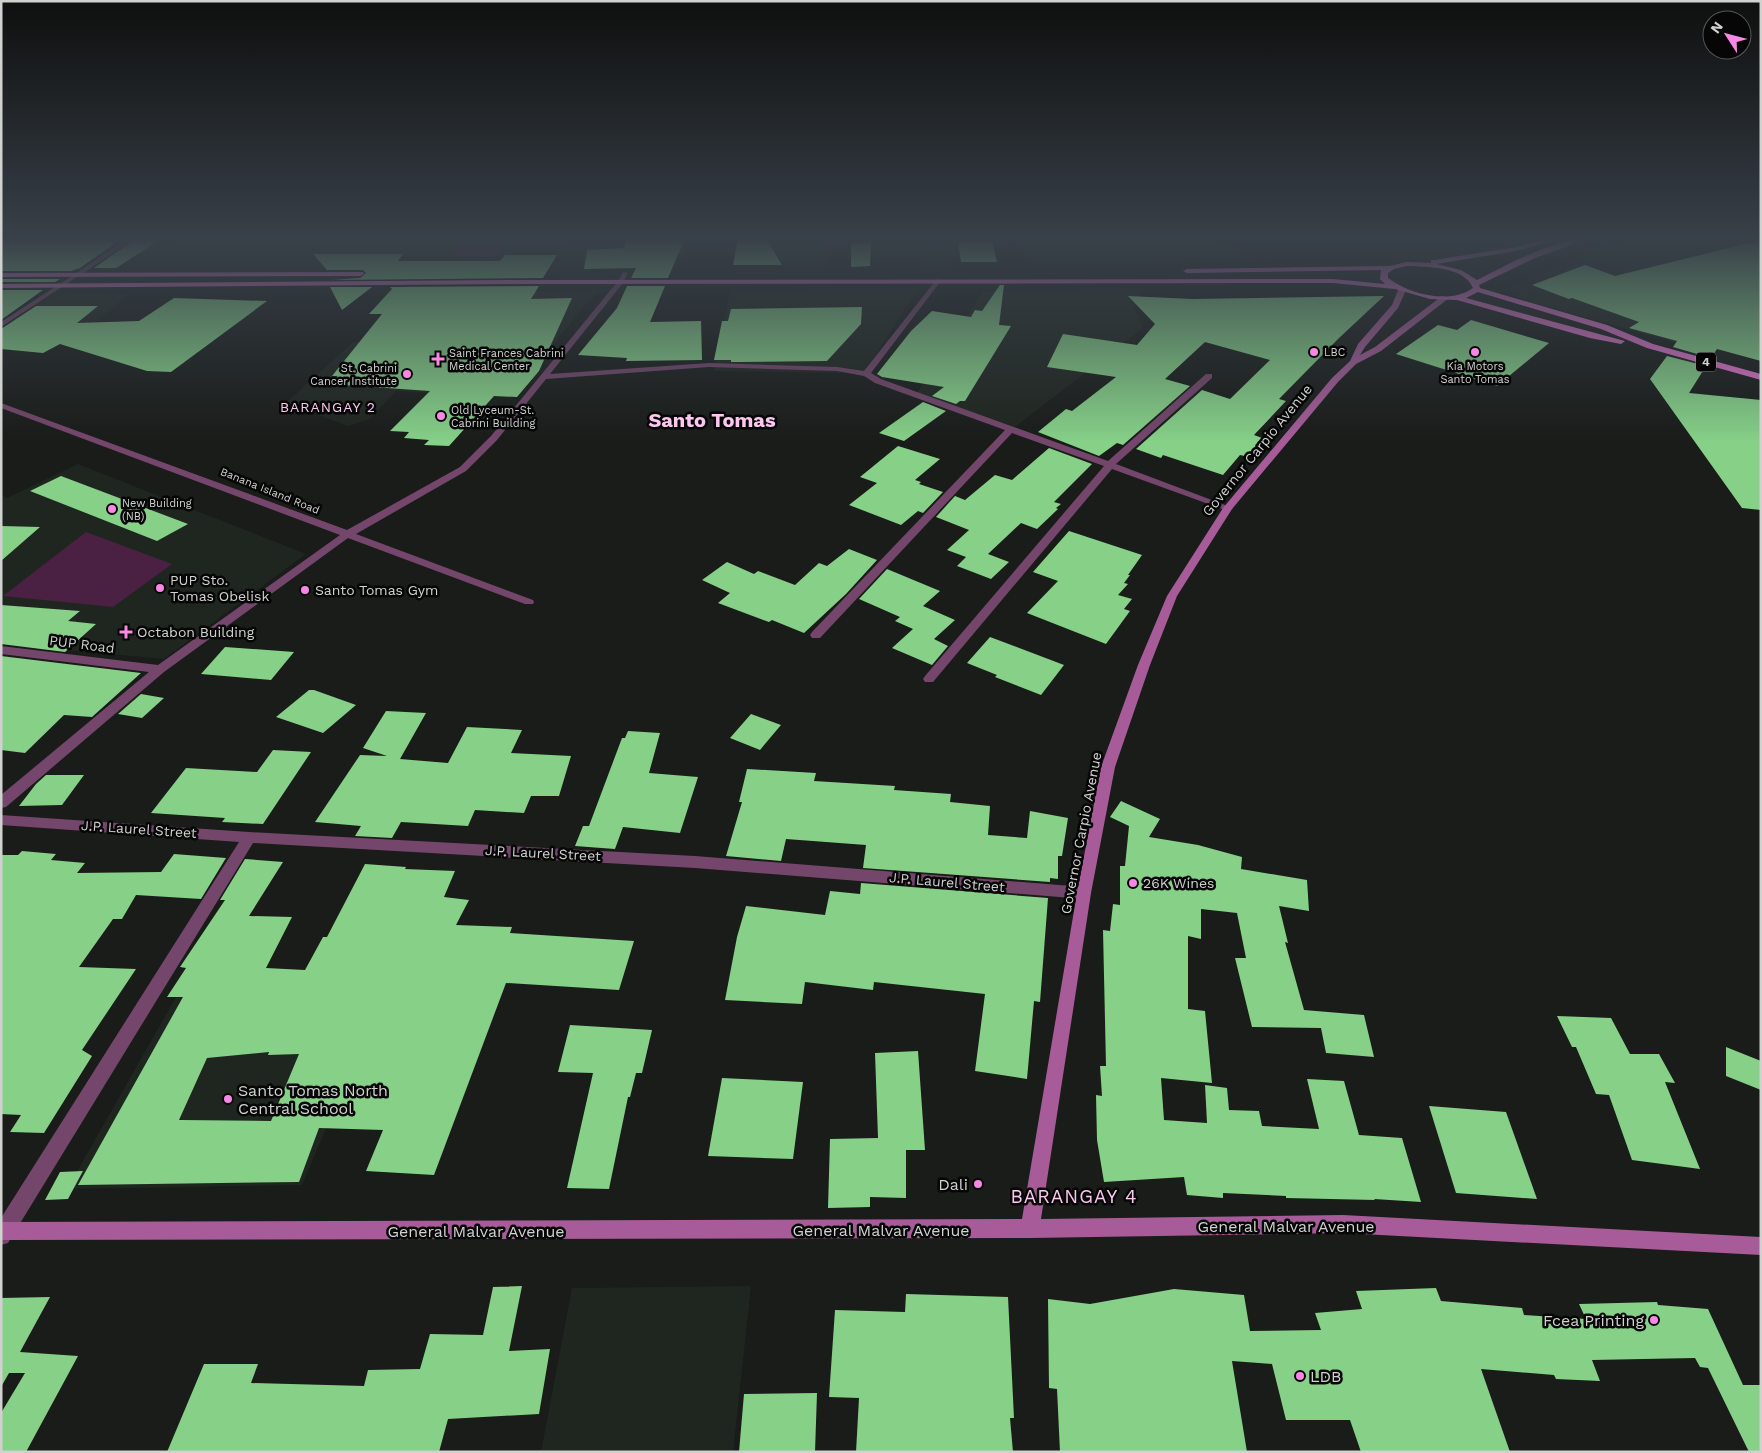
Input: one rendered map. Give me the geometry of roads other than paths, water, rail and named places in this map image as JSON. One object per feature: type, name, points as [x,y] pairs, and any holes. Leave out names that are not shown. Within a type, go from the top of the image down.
[{"type":"highway","name":"4","points":[[1483,306],[1592,336],[1650,346],[1761,378]]},
{"type":"highway","name":"4","points":[[1538,306],[1604,327],[1650,346]]},
{"type":"main road","name":"Governor Carpio Avenue","points":[[1353,362],[1361,346],[1395,306]]},
{"type":"main road","name":"Governor Carpio Avenue","points":[[1030,1229],[1084,893],[1108,767],[1144,664],[1172,596],[1228,508],[1334,380],[1353,362],[1378,350],[1435,306]]},
{"type":"main road","name":"General Malvar Avenue","points":[[2,1233],[1030,1229],[1343,1224],[1761,1246]]},
{"type":"street","points":[[1,325],[31,306]]},
{"type":"street","points":[[1,803],[160,669],[346,535],[463,470],[494,438],[545,377],[600,306]]},
{"type":"street","points":[[866,374],[919,306]]},
{"type":"street","points":[[545,377],[709,365],[837,368],[866,374],[878,381],[1228,508]]},
{"type":"street","points":[[928,679],[1111,464],[1210,376]]},
{"type":"street","name":"Banana Island Road","points":[[1,405],[200,477],[346,535],[529,602]]},
{"type":"street","points":[[816,635],[1011,429]]},
{"type":"street","name":"PUP Road","points":[[1,650],[160,669]]},
{"type":"street","name":"J.P. Laurel Street","points":[[1,820],[249,837],[695,862],[1084,893]]},
{"type":"street","points":[[2,1233],[249,837]]},
{"type":"place","name":"LBC","points":[[1314,352]]},
{"type":"place","name":"Kia Motors Santo Tomas","points":[[1475,352]]},
{"type":"place","name":"Saint Frances Cabrini Medical Center","points":[[438,359]]},
{"type":"place","name":"St. Cabrini Cancer Institute","points":[[407,374]]},
{"type":"place","name":"Old Lyceum-St. Cabrini Building","points":[[441,416]]},
{"type":"place","name":"New Building (NB)","points":[[112,509]]},
{"type":"place","name":"PUP Sto. Tomas Obelisk","points":[[160,588]]},
{"type":"place","name":"Santo Tomas Gym","points":[[305,590]]},
{"type":"place","name":"Octabon Building","points":[[126,632]]},
{"type":"place","name":"26K Wines","points":[[1133,883]]},
{"type":"place","name":"Santo Tomas North Central School","points":[[228,1099]]},
{"type":"place","name":"Dali","points":[[978,1184]]},
{"type":"place","name":"Fcea Printing","points":[[1654,1320]]},
{"type":"place","name":"LDB","points":[[1300,1376]]},
{"type":"district","name":"BARANGAY 2","points":[[328,407]]},
{"type":"district","name":"Santo Tomas","points":[[712,420]]},
{"type":"district","name":"BARANGAY 4","points":[[1074,1196]]}]
